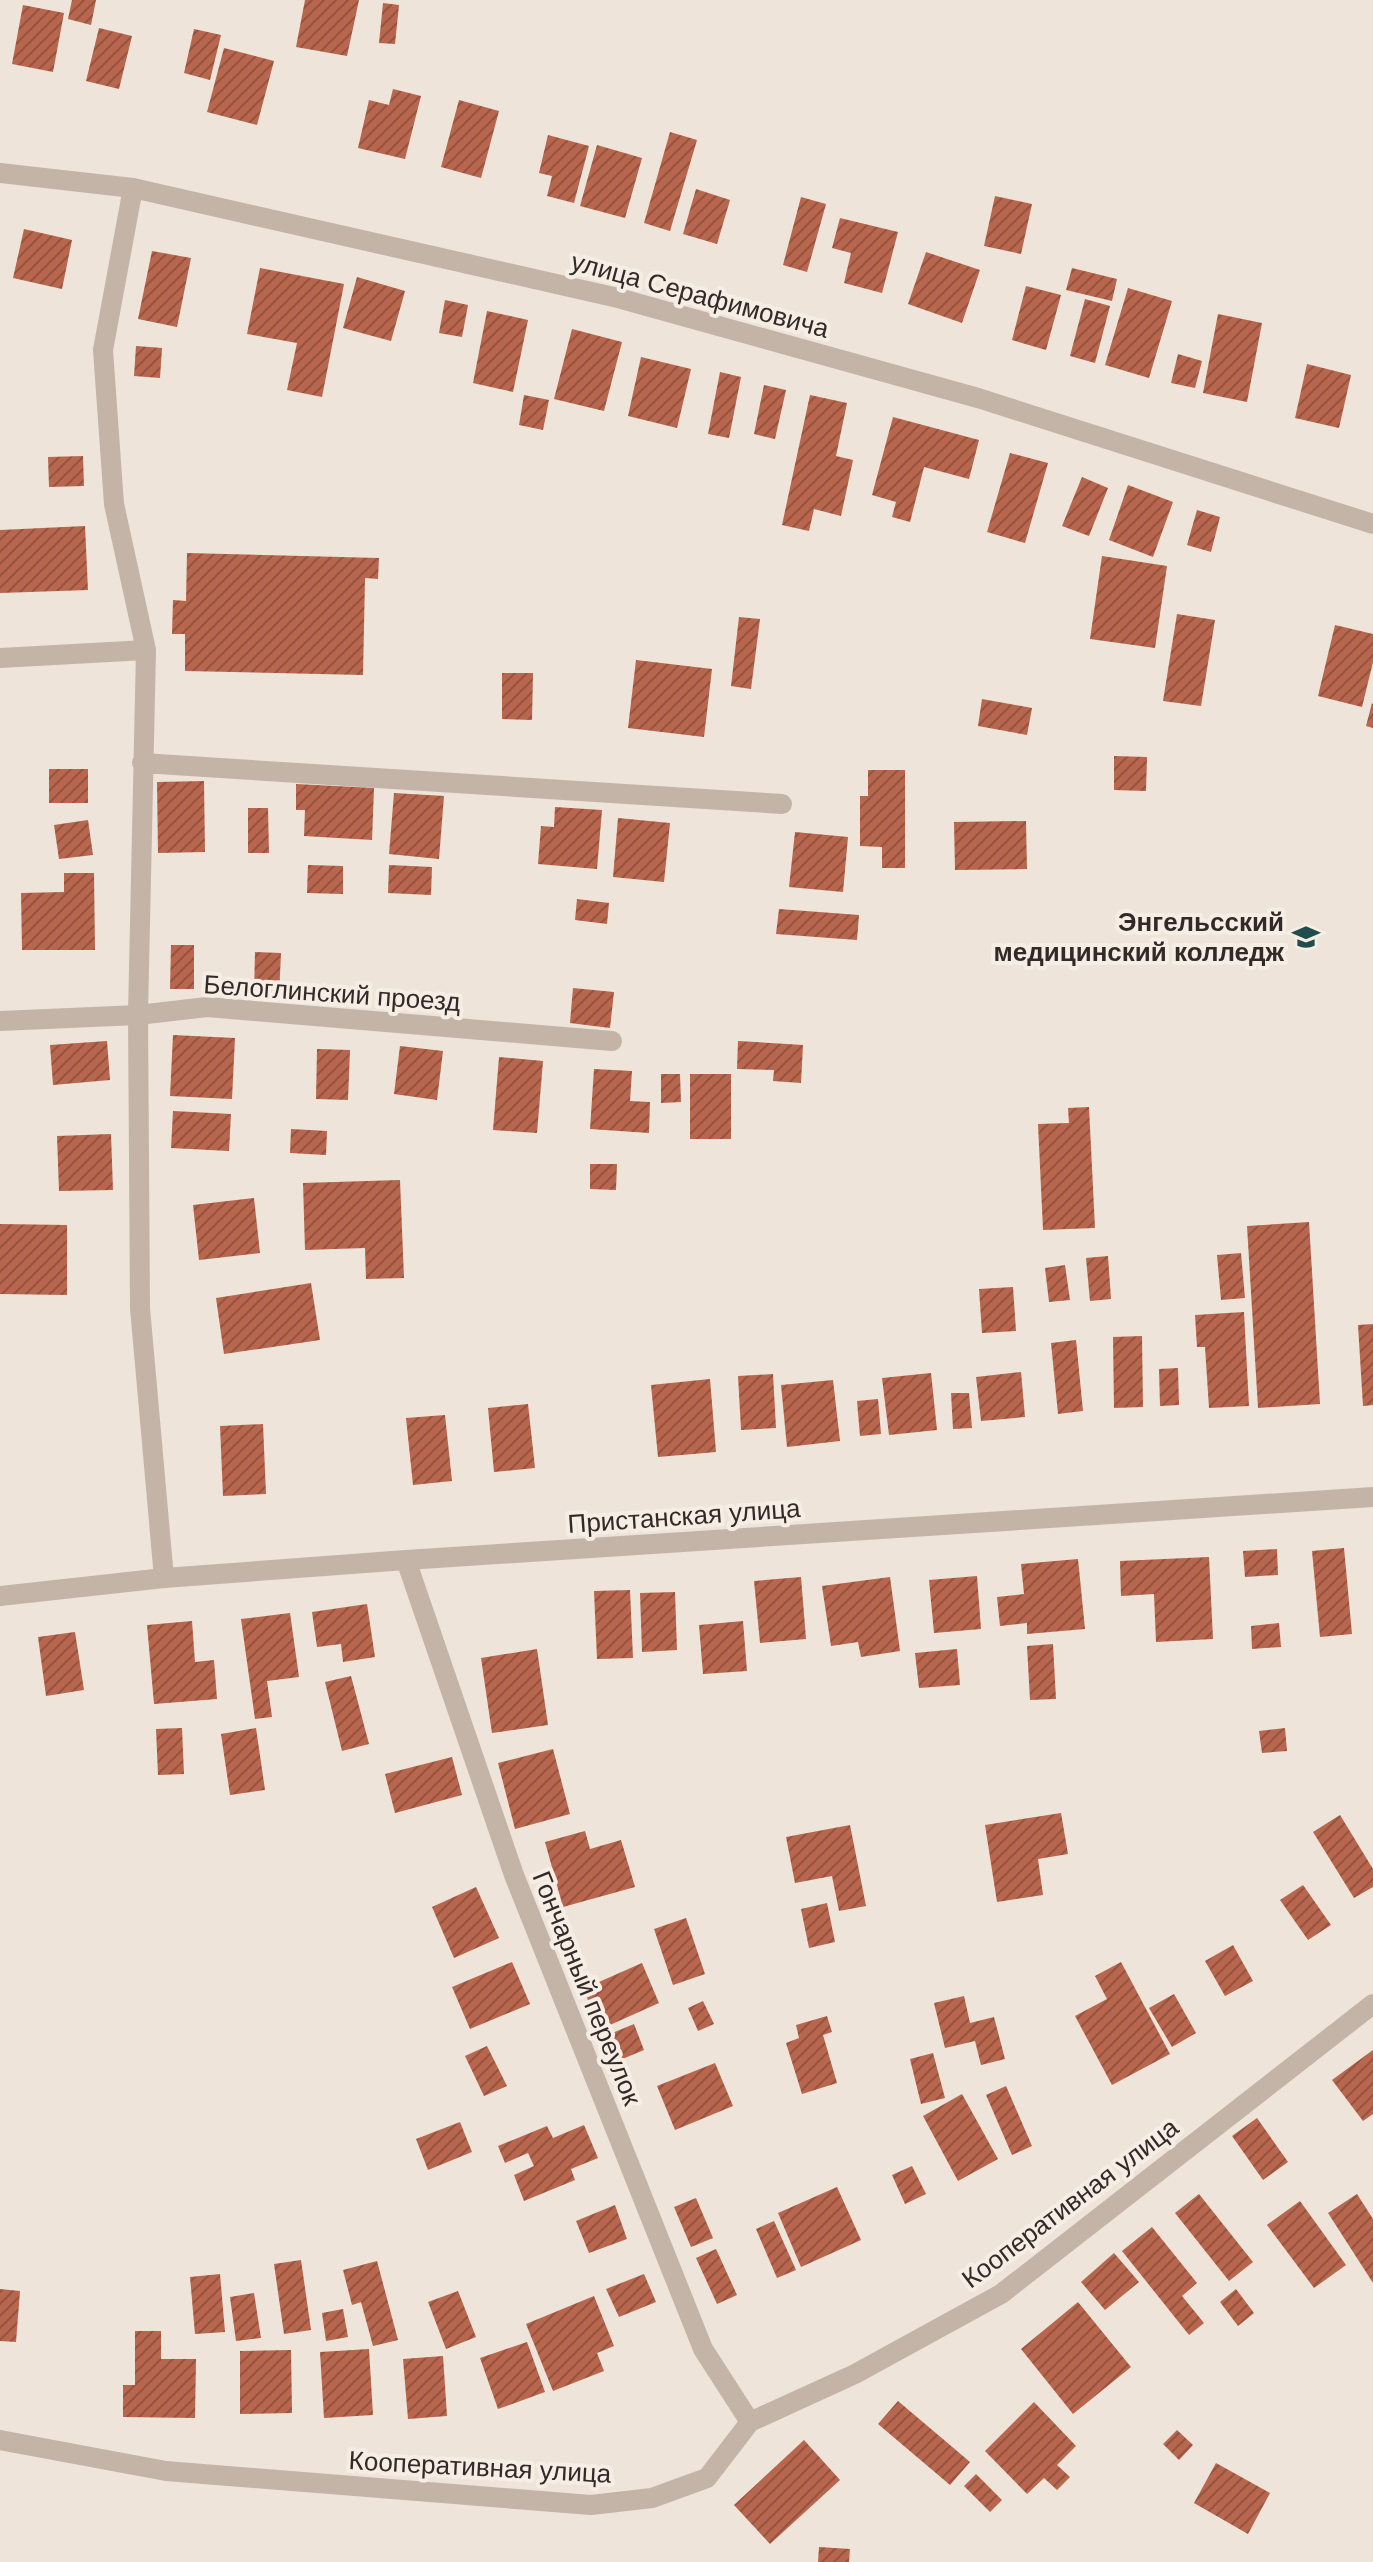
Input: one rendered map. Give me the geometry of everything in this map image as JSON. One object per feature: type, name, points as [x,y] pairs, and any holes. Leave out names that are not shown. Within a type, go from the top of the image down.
[{"type":"street","name":"улица Серафимовича","points":[[0,173],[133,188],[618,298],[978,398],[1373,524]]},
{"type":"street","points":[[133,188],[103,350],[114,504],[146,650],[138,1015],[140,1308],[164,1578]]},
{"type":"street","points":[[0,658],[146,650]]},
{"type":"street","points":[[142,763],[782,804]]},
{"type":"street","name":"Белоглинский проезд","points":[[0,1021],[138,1015],[207,1007],[612,1041]]},
{"type":"street","name":"Пристанская улица","points":[[0,1596],[164,1578],[406,1560],[1373,1497]]},
{"type":"street","name":"Гончарный переулок","points":[[406,1560],[514,1875],[703,2349],[750,2422]]},
{"type":"street","name":"Кооперативная улица","points":[[0,2440],[166,2471],[591,2505],[652,2498],[707,2478],[750,2422],[855,2374],[1001,2294],[1373,2004]]},
{"type":"building","points":[[72,0],[96,0],[91,25],[68,19]]},
{"type":"building","points":[[305,0],[359,0],[347,56],[296,47]]},
{"type":"building","points":[[383,3],[399,5],[395,44],[379,43]]},
{"type":"building","points":[[23,5],[64,13],[53,72],[12,64]]},
{"type":"building","points":[[99,28],[132,36],[119,89],[86,81]]},
{"type":"building","points":[[194,29],[221,35],[210,80],[184,73]]},
{"type":"building","points":[[224,48],[274,61],[257,125],[207,112]]},
{"type":"building","points":[[393,89],[421,96],[405,159],[358,148],[369,100],[389,105]]},
{"type":"building","points":[[459,100],[499,111],[481,178],[441,167]]},
{"type":"building","points":[[670,132],[697,140],[670,231],[644,223]]},
{"type":"building","points":[[548,135],[589,146],[574,203],[547,196],[552,176],[539,173]]},
{"type":"building","points":[[597,145],[642,158],[625,218],[580,206]]},
{"type":"building","points":[[696,189],[730,200],[717,244],[683,234]]},
{"type":"building","points":[[995,196],[1032,204],[1021,254],[984,246]]},
{"type":"building","points":[[801,197],[826,204],[807,272],[783,265]]},
{"type":"building","points":[[840,218],[898,232],[882,293],[844,283],[851,253],[832,248]]},
{"type":"building","points":[[24,229],[72,240],[62,289],[13,278]]},
{"type":"building","points":[[152,251],[191,258],[177,327],[138,319]]},
{"type":"building","points":[[926,252],[980,270],[962,323],[908,304]]},
{"type":"building","points":[[260,268],[344,284],[322,397],[287,390],[297,343],[247,334]]},
{"type":"building","points":[[1072,268],[1117,279],[1112,301],[1066,290]]},
{"type":"building","points":[[357,277],[405,291],[391,341],[343,328]]},
{"type":"building","points":[[1026,286],[1061,295],[1046,350],[1012,340]]},
{"type":"building","points":[[1128,288],[1172,301],[1149,378],[1105,365]]},
{"type":"building","points":[[1085,299],[1110,306],[1095,363],[1070,356]]},
{"type":"building","points":[[445,300],[468,305],[462,337],[439,333]]},
{"type":"building","points":[[487,311],[528,320],[513,392],[473,383]]},
{"type":"building","points":[[1218,314],[1262,323],[1247,402],[1203,393]]},
{"type":"building","points":[[572,329],[622,342],[604,411],[554,399]]},
{"type":"building","points":[[136,346],[162,348],[160,378],[134,376]]},
{"type":"building","points":[[1178,354],[1202,361],[1195,388],[1171,383]]},
{"type":"building","points":[[641,357],[691,369],[677,428],[628,416]]},
{"type":"building","points":[[1307,364],[1351,375],[1339,428],[1295,418]]},
{"type":"building","points":[[720,372],[741,377],[729,438],[708,434]]},
{"type":"building","points":[[764,385],[786,390],[775,439],[754,434]]},
{"type":"building","points":[[524,395],[549,400],[543,430],[519,425]]},
{"type":"building","points":[[810,395],[847,403],[836,456],[853,460],[841,516],[814,509],[809,531],[782,525]]},
{"type":"building","points":[[893,417],[979,440],[969,479],[924,467],[910,522],[892,517],[896,502],[872,495]]},
{"type":"building","points":[[1010,453],[1048,463],[1025,543],[987,532]]},
{"type":"building","points":[[83,456],[84,486],[49,487],[48,457]]},
{"type":"building","points":[[1082,477],[1108,488],[1089,536],[1062,526]]},
{"type":"building","points":[[1128,485],[1173,502],[1153,557],[1109,540]]},
{"type":"building","points":[[1197,510],[1220,517],[1211,552],[1187,545]]},
{"type":"building","points":[[85,526],[88,590],[0,593],[0,530]]},
{"type":"building","points":[[187,553],[379,558],[378,579],[365,578],[363,675],[185,671],[185,634],[172,634],[173,600],[186,601]]},
{"type":"building","points":[[1102,556],[1167,566],[1155,648],[1090,639]]},
{"type":"building","points":[[1177,614],[1215,620],[1201,706],[1163,701]]},
{"type":"building","points":[[739,617],[760,619],[751,689],[731,686]]},
{"type":"building","points":[[1335,625],[1373,634],[1373,662],[1362,707],[1318,696]]},
{"type":"building","points":[[636,660],[712,669],[704,737],[628,728]]},
{"type":"building","points":[[502,673],[533,673],[532,720],[502,719]]},
{"type":"building","points":[[982,699],[1032,708],[1027,735],[978,726]]},
{"type":"building","points":[[1373,704],[1373,728],[1366,726]]},
{"type":"building","points":[[1114,756],[1147,757],[1146,791],[1114,790]]},
{"type":"building","points":[[49,769],[88,769],[88,803],[49,803]]},
{"type":"building","points":[[868,770],[905,770],[905,868],[882,868],[882,847],[860,846],[860,796],[868,796]]},
{"type":"building","points":[[204,781],[205,852],[158,853],[157,782]]},
{"type":"building","points":[[296,784],[374,788],[372,840],[304,836],[305,810],[296,810]]},
{"type":"building","points":[[394,793],[444,796],[439,859],[389,854]]},
{"type":"building","points":[[555,807],[602,810],[597,869],[538,864],[541,826],[554,827]]},
{"type":"building","points":[[248,808],[268,808],[269,853],[248,853]]},
{"type":"building","points":[[618,818],[670,823],[664,882],[613,877]]},
{"type":"building","points":[[88,820],[93,855],[59,859],[54,825]]},
{"type":"building","points":[[1026,821],[1027,869],[955,870],[954,822]]},
{"type":"building","points":[[795,832],[848,837],[843,892],[789,887]]},
{"type":"building","points":[[308,865],[343,866],[343,894],[307,893]]},
{"type":"building","points":[[389,865],[432,867],[431,895],[388,893]]},
{"type":"building","points":[[64,873],[94,873],[95,950],[22,950],[21,893],[64,892]]},
{"type":"building","points":[[577,899],[609,903],[607,924],[575,920]]},
{"type":"building","points":[[779,909],[859,915],[857,940],[776,934]]},
{"type":"building","points":[[171,945],[194,945],[194,989],[170,989]]},
{"type":"building","points":[[255,952],[281,953],[279,996],[254,995]]},
{"type":"building","points":[[573,988],[614,992],[610,1028],[570,1023]]},
{"type":"building","points":[[173,1035],[235,1038],[232,1099],[170,1096]]},
{"type":"building","points":[[107,1041],[110,1080],[53,1085],[50,1045]]},
{"type":"building","points":[[738,1041],[803,1045],[801,1083],[773,1081],[774,1070],[737,1069]]},
{"type":"building","points":[[400,1046],[443,1051],[437,1100],[394,1094]]},
{"type":"building","points":[[317,1049],[350,1050],[348,1100],[316,1099]]},
{"type":"building","points":[[499,1057],[543,1061],[537,1133],[493,1130]]},
{"type":"building","points":[[594,1069],[632,1071],[630,1101],[650,1102],[649,1133],[590,1129]]},
{"type":"building","points":[[661,1074],[680,1074],[681,1102],[661,1103]]},
{"type":"building","points":[[690,1074],[731,1074],[731,1139],[690,1139]]},
{"type":"building","points":[[1089,1107],[1095,1228],[1043,1230],[1038,1124],[1069,1123],[1068,1108]]},
{"type":"building","points":[[173,1111],[231,1114],[229,1151],[171,1148]]},
{"type":"building","points":[[291,1129],[327,1131],[326,1155],[290,1153]]},
{"type":"building","points":[[111,1134],[113,1190],[59,1191],[57,1136]]},
{"type":"building","points":[[590,1164],[617,1164],[616,1190],[590,1189]]},
{"type":"building","points":[[400,1180],[404,1278],[366,1279],[365,1248],[305,1250],[303,1183]]},
{"type":"building","points":[[254,1198],[260,1253],[199,1260],[193,1205]]},
{"type":"building","points":[[1309,1222],[1320,1404],[1258,1408],[1247,1226]]},
{"type":"building","points":[[0,1224],[67,1225],[67,1295],[0,1294]]},
{"type":"building","points":[[1241,1253],[1245,1298],[1221,1300],[1217,1255]]},
{"type":"building","points":[[1108,1256],[1111,1299],[1090,1301],[1086,1258]]},
{"type":"building","points":[[1065,1265],[1070,1300],[1049,1302],[1045,1268]]},
{"type":"building","points":[[311,1283],[320,1340],[224,1354],[216,1298]]},
{"type":"building","points":[[1013,1287],[1016,1331],[982,1333],[979,1289]]},
{"type":"building","points":[[1244,1312],[1249,1406],[1209,1408],[1205,1347],[1197,1347],[1195,1315]]},
{"type":"building","points":[[1373,1324],[1373,1405],[1363,1406],[1358,1325]]},
{"type":"building","points":[[1142,1336],[1143,1407],[1114,1408],[1113,1337]]},
{"type":"building","points":[[1076,1340],[1083,1411],[1058,1414],[1051,1343]]},
{"type":"building","points":[[1178,1368],[1179,1405],[1160,1406],[1159,1369]]},
{"type":"building","points":[[1021,1372],[1025,1417],[981,1421],[976,1377]]},
{"type":"building","points":[[931,1373],[937,1430],[889,1435],[882,1378]]},
{"type":"building","points":[[773,1374],[776,1428],[741,1430],[738,1376]]},
{"type":"building","points":[[710,1379],[716,1452],[658,1457],[651,1385]]},
{"type":"building","points":[[833,1380],[840,1441],[787,1447],[781,1385]]},
{"type":"building","points":[[951,1393],[969,1393],[972,1428],[953,1429]]},
{"type":"building","points":[[878,1399],[881,1434],[860,1436],[857,1401]]},
{"type":"building","points":[[528,1404],[535,1468],[494,1472],[488,1408]]},
{"type":"building","points":[[445,1415],[452,1481],[413,1485],[406,1418]]},
{"type":"building","points":[[263,1424],[266,1494],[223,1496],[220,1426]]},
{"type":"building","points":[[1344,1548],[1352,1634],[1320,1637],[1312,1551]]},
{"type":"building","points":[[1277,1549],[1278,1575],[1245,1577],[1243,1551]]},
{"type":"building","points":[[1209,1557],[1213,1639],[1156,1642],[1154,1594],[1121,1596],[1120,1561]]},
{"type":"building","points":[[1078,1559],[1085,1629],[1027,1634],[1027,1623],[1000,1626],[997,1597],[1024,1594],[1021,1564]]},
{"type":"building","points":[[977,1576],[981,1629],[934,1633],[929,1580]]},
{"type":"building","points":[[801,1577],[806,1639],[760,1643],[754,1581]]},
{"type":"building","points":[[890,1577],[900,1651],[861,1657],[858,1642],[831,1646],[822,1586]]},
{"type":"building","points":[[630,1590],[633,1658],[597,1659],[594,1591]]},
{"type":"building","points":[[675,1592],[677,1650],[642,1652],[640,1593]]},
{"type":"building","points":[[367,1604],[375,1657],[343,1662],[341,1644],[317,1647],[312,1612]]},
{"type":"building","points":[[290,1613],[299,1677],[267,1681],[272,1717],[255,1719],[241,1619]]},
{"type":"building","points":[[192,1621],[195,1662],[214,1660],[217,1699],[154,1704],[147,1625]]},
{"type":"building","points":[[743,1621],[747,1671],[703,1674],[699,1625]]},
{"type":"building","points":[[1279,1623],[1281,1647],[1252,1649],[1251,1626]]},
{"type":"building","points":[[75,1632],[84,1690],[46,1696],[38,1637]]},
{"type":"building","points":[[1053,1644],[1056,1699],[1030,1700],[1027,1646]]},
{"type":"building","points":[[537,1649],[548,1725],[492,1733],[481,1658]]},
{"type":"building","points":[[957,1649],[960,1685],[919,1688],[915,1653]]},
{"type":"building","points":[[351,1676],[369,1744],[342,1751],[325,1682]]},
{"type":"building","points":[[182,1728],[184,1774],[158,1775],[156,1729]]},
{"type":"building","points":[[256,1728],[265,1790],[230,1795],[221,1734]]},
{"type":"building","points":[[1285,1728],[1287,1751],[1262,1753],[1259,1731]]},
{"type":"building","points":[[553,1749],[570,1814],[515,1829],[498,1763]]},
{"type":"building","points":[[452,1757],[462,1795],[395,1813],[385,1774]]},
{"type":"building","points":[[1061,1813],[1068,1854],[1038,1859],[1043,1895],[997,1902],[985,1825]]},
{"type":"building","points":[[1340,1815],[1373,1869],[1373,1887],[1354,1898],[1313,1832]]},
{"type":"building","points":[[850,1825],[866,1906],[839,1911],[832,1876],[795,1883],[786,1837]]},
{"type":"building","points":[[585,1831],[590,1849],[621,1840],[635,1887],[563,1907],[545,1842]]},
{"type":"building","points":[[1303,1885],[1331,1925],[1308,1940],[1280,1900]]},
{"type":"building","points":[[476,1887],[499,1938],[454,1958],[432,1907]]},
{"type":"building","points":[[827,1903],[835,1942],[809,1948],[801,1909]]},
{"type":"building","points":[[686,1918],[705,1974],[673,1985],[654,1929]]},
{"type":"building","points":[[1233,1945],[1253,1981],[1225,1996],[1205,1961]]},
{"type":"building","points":[[512,1962],[530,2004],[470,2029],[452,1987]]},
{"type":"building","points":[[1121,1962],[1170,2054],[1112,2085],[1075,2016],[1107,1999],[1095,1976]]},
{"type":"building","points":[[642,1963],[659,2003],[601,2029],[583,1989]]},
{"type":"building","points":[[1174,1994],[1196,2033],[1172,2047],[1149,2008]]},
{"type":"building","points":[[964,1996],[970,2023],[994,2017],[1005,2059],[981,2065],[975,2041],[945,2048],[934,2003]]},
{"type":"building","points":[[703,2001],[714,2024],[698,2031],[688,2008]]},
{"type":"building","points":[[827,2016],[832,2032],[823,2035],[837,2083],[802,2094],[786,2043],[799,2038],[796,2025]]},
{"type":"building","points":[[634,2024],[644,2050],[615,2062],[605,2036]]},
{"type":"building","points":[[487,2046],[507,2086],[484,2096],[465,2056]]},
{"type":"building","points":[[1373,2050],[1373,2114],[1363,2121],[1332,2080]]},
{"type":"building","points":[[933,2053],[945,2098],[921,2104],[910,2059]]},
{"type":"building","points":[[715,2063],[733,2106],[675,2130],[657,2086]]},
{"type":"building","points":[[1006,2086],[1032,2146],[1012,2155],[986,2095]]},
{"type":"building","points":[[962,2094],[998,2159],[958,2181],[923,2116]]},
{"type":"building","points":[[1257,2118],[1288,2162],[1263,2180],[1232,2136]]},
{"type":"building","points":[[460,2122],[472,2152],[428,2170],[416,2139]]},
{"type":"building","points":[[584,2125],[598,2158],[571,2169],[575,2180],[524,2201],[514,2175],[534,2166],[528,2153],[505,2163],[498,2146],[547,2126],[553,2138]]},
{"type":"building","points":[[912,2166],[926,2194],[905,2204],[892,2175]]},
{"type":"building","points":[[837,2187],[861,2240],[801,2267],[778,2213]]},
{"type":"building","points":[[1199,2194],[1253,2262],[1229,2281],[1175,2213]]},
{"type":"building","points":[[1357,2194],[1373,2219],[1373,2283],[1328,2213]]},
{"type":"building","points":[[696,2198],[713,2238],[691,2247],[674,2207]]},
{"type":"building","points":[[1300,2201],[1346,2265],[1314,2288],[1267,2225]]},
{"type":"building","points":[[615,2205],[627,2239],[589,2253],[576,2221]]},
{"type":"building","points":[[774,2221],[796,2270],[777,2278],[756,2229]]},
{"type":"building","points":[[1152,2227],[1197,2283],[1182,2296],[1204,2323],[1189,2335],[1122,2251]]},
{"type":"building","points":[[716,2249],[737,2295],[717,2304],[696,2258]]},
{"type":"building","points":[[1114,2253],[1139,2282],[1105,2310],[1081,2282]]},
{"type":"building","points":[[301,2260],[311,2330],[284,2334],[274,2264]]},
{"type":"building","points":[[377,2261],[398,2340],[373,2346],[361,2302],[352,2305],[343,2270]]},
{"type":"building","points":[[220,2274],[225,2332],[195,2334],[190,2277]]},
{"type":"building","points":[[644,2274],[656,2302],[619,2317],[606,2289]]},
{"type":"building","points":[[0,2289],[20,2291],[16,2342],[0,2341]]},
{"type":"building","points":[[1236,2289],[1254,2313],[1238,2326],[1220,2302]]},
{"type":"building","points":[[458,2291],[476,2337],[446,2349],[428,2302]]},
{"type":"building","points":[[254,2293],[261,2338],[236,2341],[230,2297]]},
{"type":"building","points":[[594,2296],[614,2346],[597,2353],[604,2371],[553,2391],[526,2324]]},
{"type":"building","points":[[1078,2302],[1131,2367],[1073,2414],[1021,2349]]},
{"type":"building","points":[[343,2309],[348,2337],[326,2341],[322,2313]]},
{"type":"building","points":[[135,2331],[161,2331],[161,2359],[196,2359],[195,2418],[123,2417],[123,2385],[135,2385]]},
{"type":"building","points":[[527,2342],[545,2392],[498,2409],[480,2358]]},
{"type":"building","points":[[369,2349],[373,2415],[324,2418],[320,2352]]},
{"type":"building","points":[[291,2350],[292,2413],[240,2414],[240,2351]]},
{"type":"building","points":[[443,2356],[447,2416],[408,2419],[403,2359]]},
{"type":"building","points":[[898,2401],[970,2462],[950,2485],[878,2424]]},
{"type":"building","points":[[1034,2402],[1076,2446],[1057,2465],[1070,2477],[1057,2490],[1044,2478],[1027,2494],[985,2451]]},
{"type":"building","points":[[1177,2430],[1193,2445],[1179,2460],[1163,2444]]},
{"type":"building","points":[[804,2440],[840,2480],[770,2544],[734,2505]]},
{"type":"building","points":[[1216,2463],[1270,2493],[1248,2534],[1194,2503]]},
{"type":"building","points":[[976,2474],[1002,2500],[990,2512],[964,2486]]},
{"type":"building","points":[[819,2547],[850,2549],[849,2562],[818,2562]]},
{"type":"place","name":"Энгельсский медицинский колледж","points":[[1306,937]]}]
